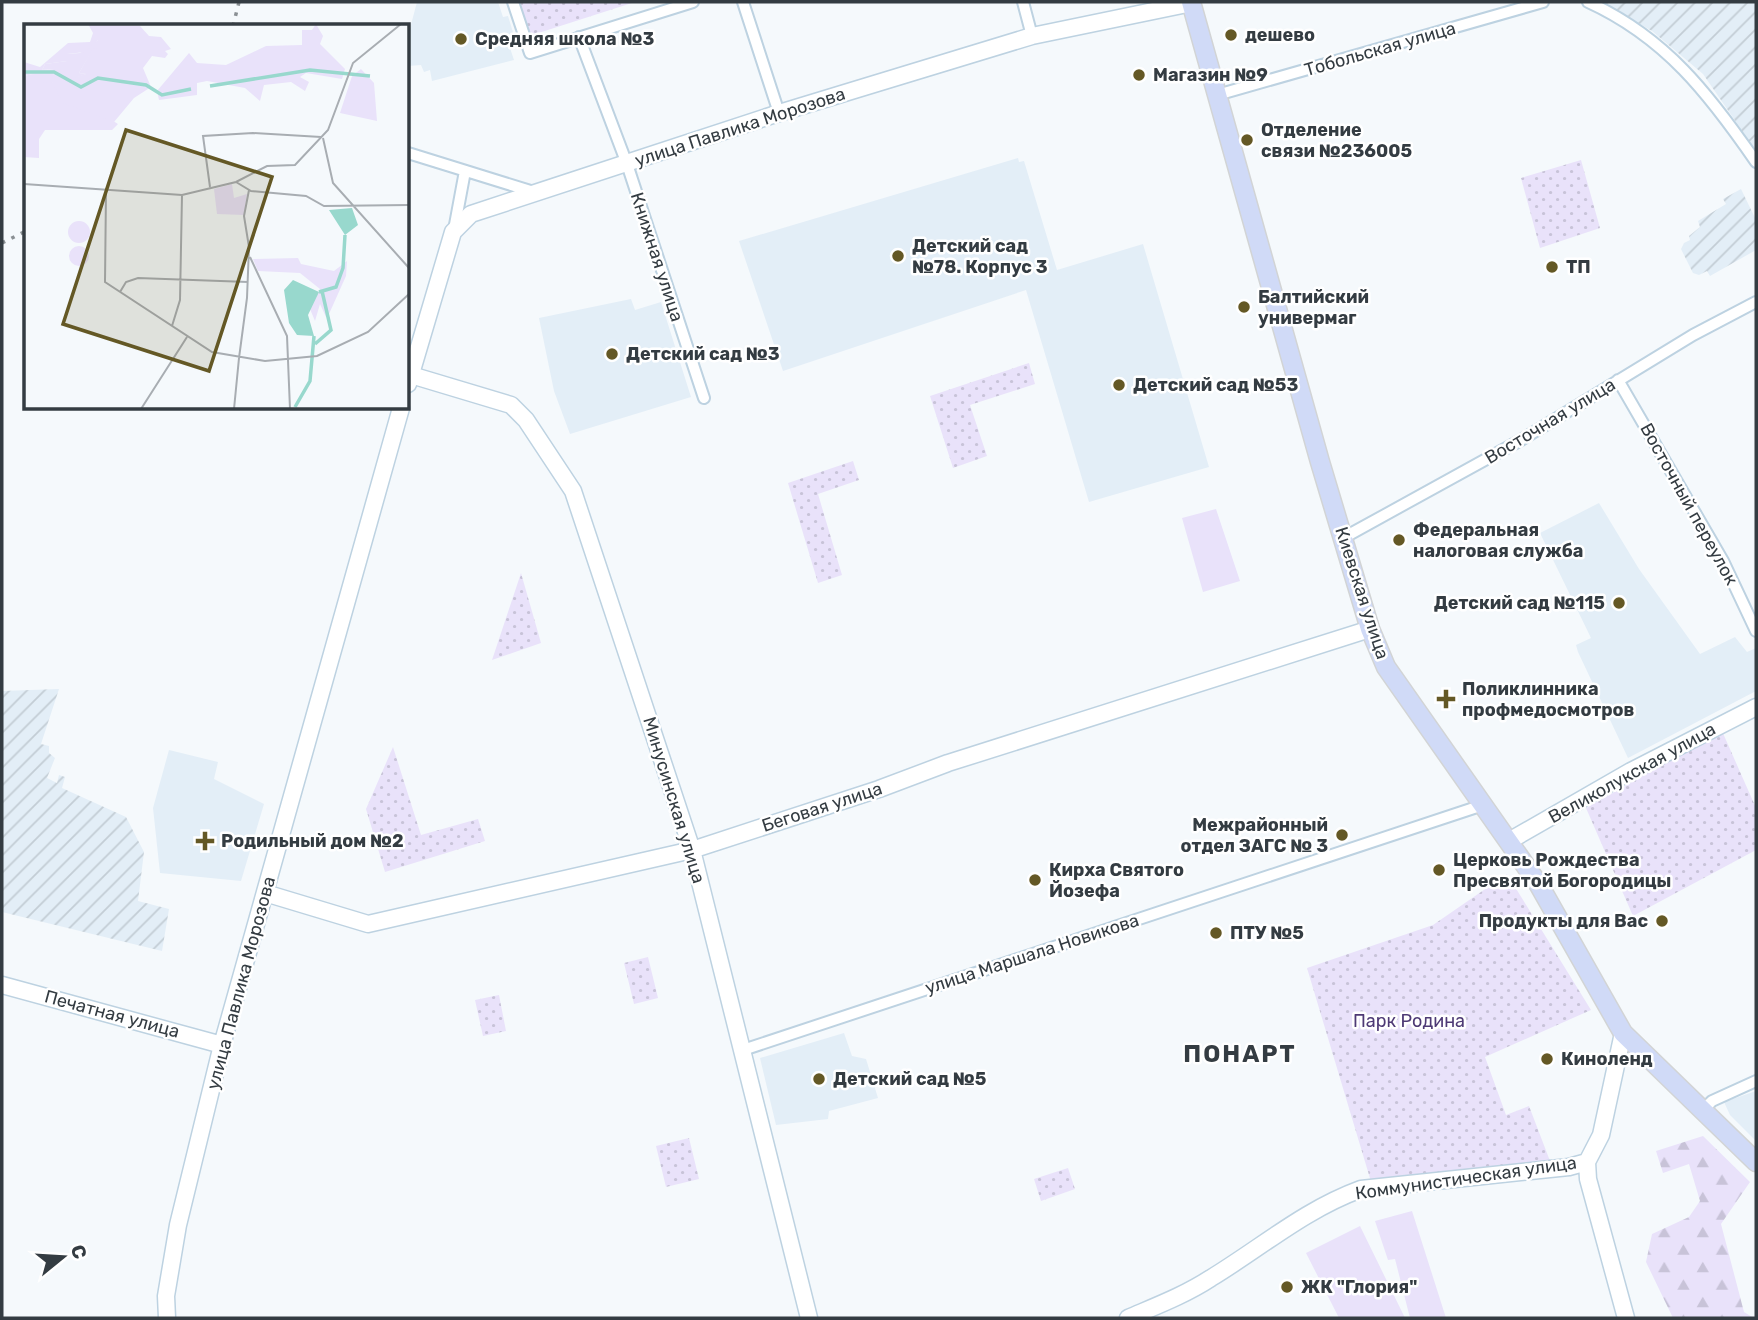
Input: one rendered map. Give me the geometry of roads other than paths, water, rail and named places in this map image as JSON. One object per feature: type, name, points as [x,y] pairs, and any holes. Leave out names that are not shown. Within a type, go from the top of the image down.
[{"type":"main road","name":"Киевская улица","points":[[1191,2],[1343,538],[1370,629],[1386,667],[1539,885],[1623,1033],[1756,1162]]},
{"type":"street","points":[[513,2],[530,52],[693,2]]},
{"type":"street","points":[[743,2],[779,113]]},
{"type":"street","points":[[1023,2],[1032,36]]},
{"type":"street","name":"улица Павлика Морозова","points":[[453,232],[471,214],[779,113],[1032,36],[1191,2]]},
{"type":"street","name":"Тобольская улица","points":[[1217,95],[1543,2]]},
{"type":"street","points":[[1588,2],[1618,16],[1654,39],[1716,104],[1756,162]]},
{"type":"street","name":"Книжная улица","points":[[579,37],[626,164],[704,398]]},
{"type":"street","points":[[410,154],[537,192]]},
{"type":"street","points":[[410,377],[453,232],[465,171]]},
{"type":"street","name":"Восточная улица","points":[[1343,538],[1521,440],[1618,380],[1756,302]]},
{"type":"street","name":"Минусинская улица","points":[[410,380],[495,398],[511,405],[526,421],[569,483],[692,850],[740,1051],[809,1318]]},
{"type":"street","name":"Восточный переулок","points":[[1618,380],[1723,561],[1756,631]]},
{"type":"street","name":"улица Павлика Морозова","points":[[167,1318],[166,1296],[178,1226],[222,1045],[400,410]]},
{"type":"street","name":"Беговая улица","points":[[265,893],[368,924],[692,850],[966,757],[1370,629]]},
{"type":"street","name":"Великолукская улица","points":[[1508,841],[1631,771],[1756,707]]},
{"type":"street","name":"улица Маршала Новикова","points":[[740,1051],[1483,805]]},
{"type":"street","name":"Печатная улица","points":[[2,985],[222,1045]]},
{"type":"street","points":[[1623,1033],[1601,1135],[1587,1162],[1588,1179],[1626,1318]]},
{"type":"street","points":[[1703,1110],[1712,1101],[1756,1081]]},
{"type":"street","name":"Коммунистическая улица","points":[[1128,1318],[1182,1295],[1328,1201],[1360,1189],[1569,1167],[1587,1162]]},
{"type":"railway","points":[[234,24],[239,2]]},
{"type":"railway","points":[[2,243],[24,232]]},
{"type":"place","name":"дешево","points":[[1231,35]]},
{"type":"place","name":"Средняя школа №3","points":[[461,39]]},
{"type":"place","name":"Магазин №9","points":[[1139,75]]},
{"type":"place","name":"Отделение связи №236005","points":[[1247,140]]},
{"type":"place","name":"Детский сад №78. Корпус 3","points":[[898,256]]},
{"type":"place","name":"ТП","points":[[1552,267]]},
{"type":"place","name":"Балтийский универмаг","points":[[1244,307]]},
{"type":"place","name":"Детский сад №3","points":[[612,354]]},
{"type":"place","name":"Детский сад №53","points":[[1119,385]]},
{"type":"place","name":"Федеральная налоговая служба","points":[[1399,540]]},
{"type":"place","name":"Детский сад №115","points":[[1619,603]]},
{"type":"place","name":"Поликлинника профмедосмотров","points":[[1446,699]]},
{"type":"place","name":"Межрайонный отдел ЗАГС № 3","points":[[1342,835]]},
{"type":"place","name":"Родильный дом №2","points":[[205,841]]},
{"type":"place","name":"Церковь Рождества Пресвятой Богородицы","points":[[1439,870]]},
{"type":"place","name":"Кирха Святого Йозефа","points":[[1035,880]]},
{"type":"place","name":"Продукты для Вас","points":[[1662,921]]},
{"type":"place","name":"ПТУ №5","points":[[1216,933]]},
{"type":"place","name":"Киноленд","points":[[1547,1059]]},
{"type":"place","name":"Детский сад №5","points":[[819,1079]]},
{"type":"place","name":"ЖК \"Глория\"","points":[[1287,1287]]},
{"type":"district","name":"ПОНАРТ","points":[[1240,1054]]},
{"type":"park label","name":"Парк Родина","points":[[1409,1021]]}]
